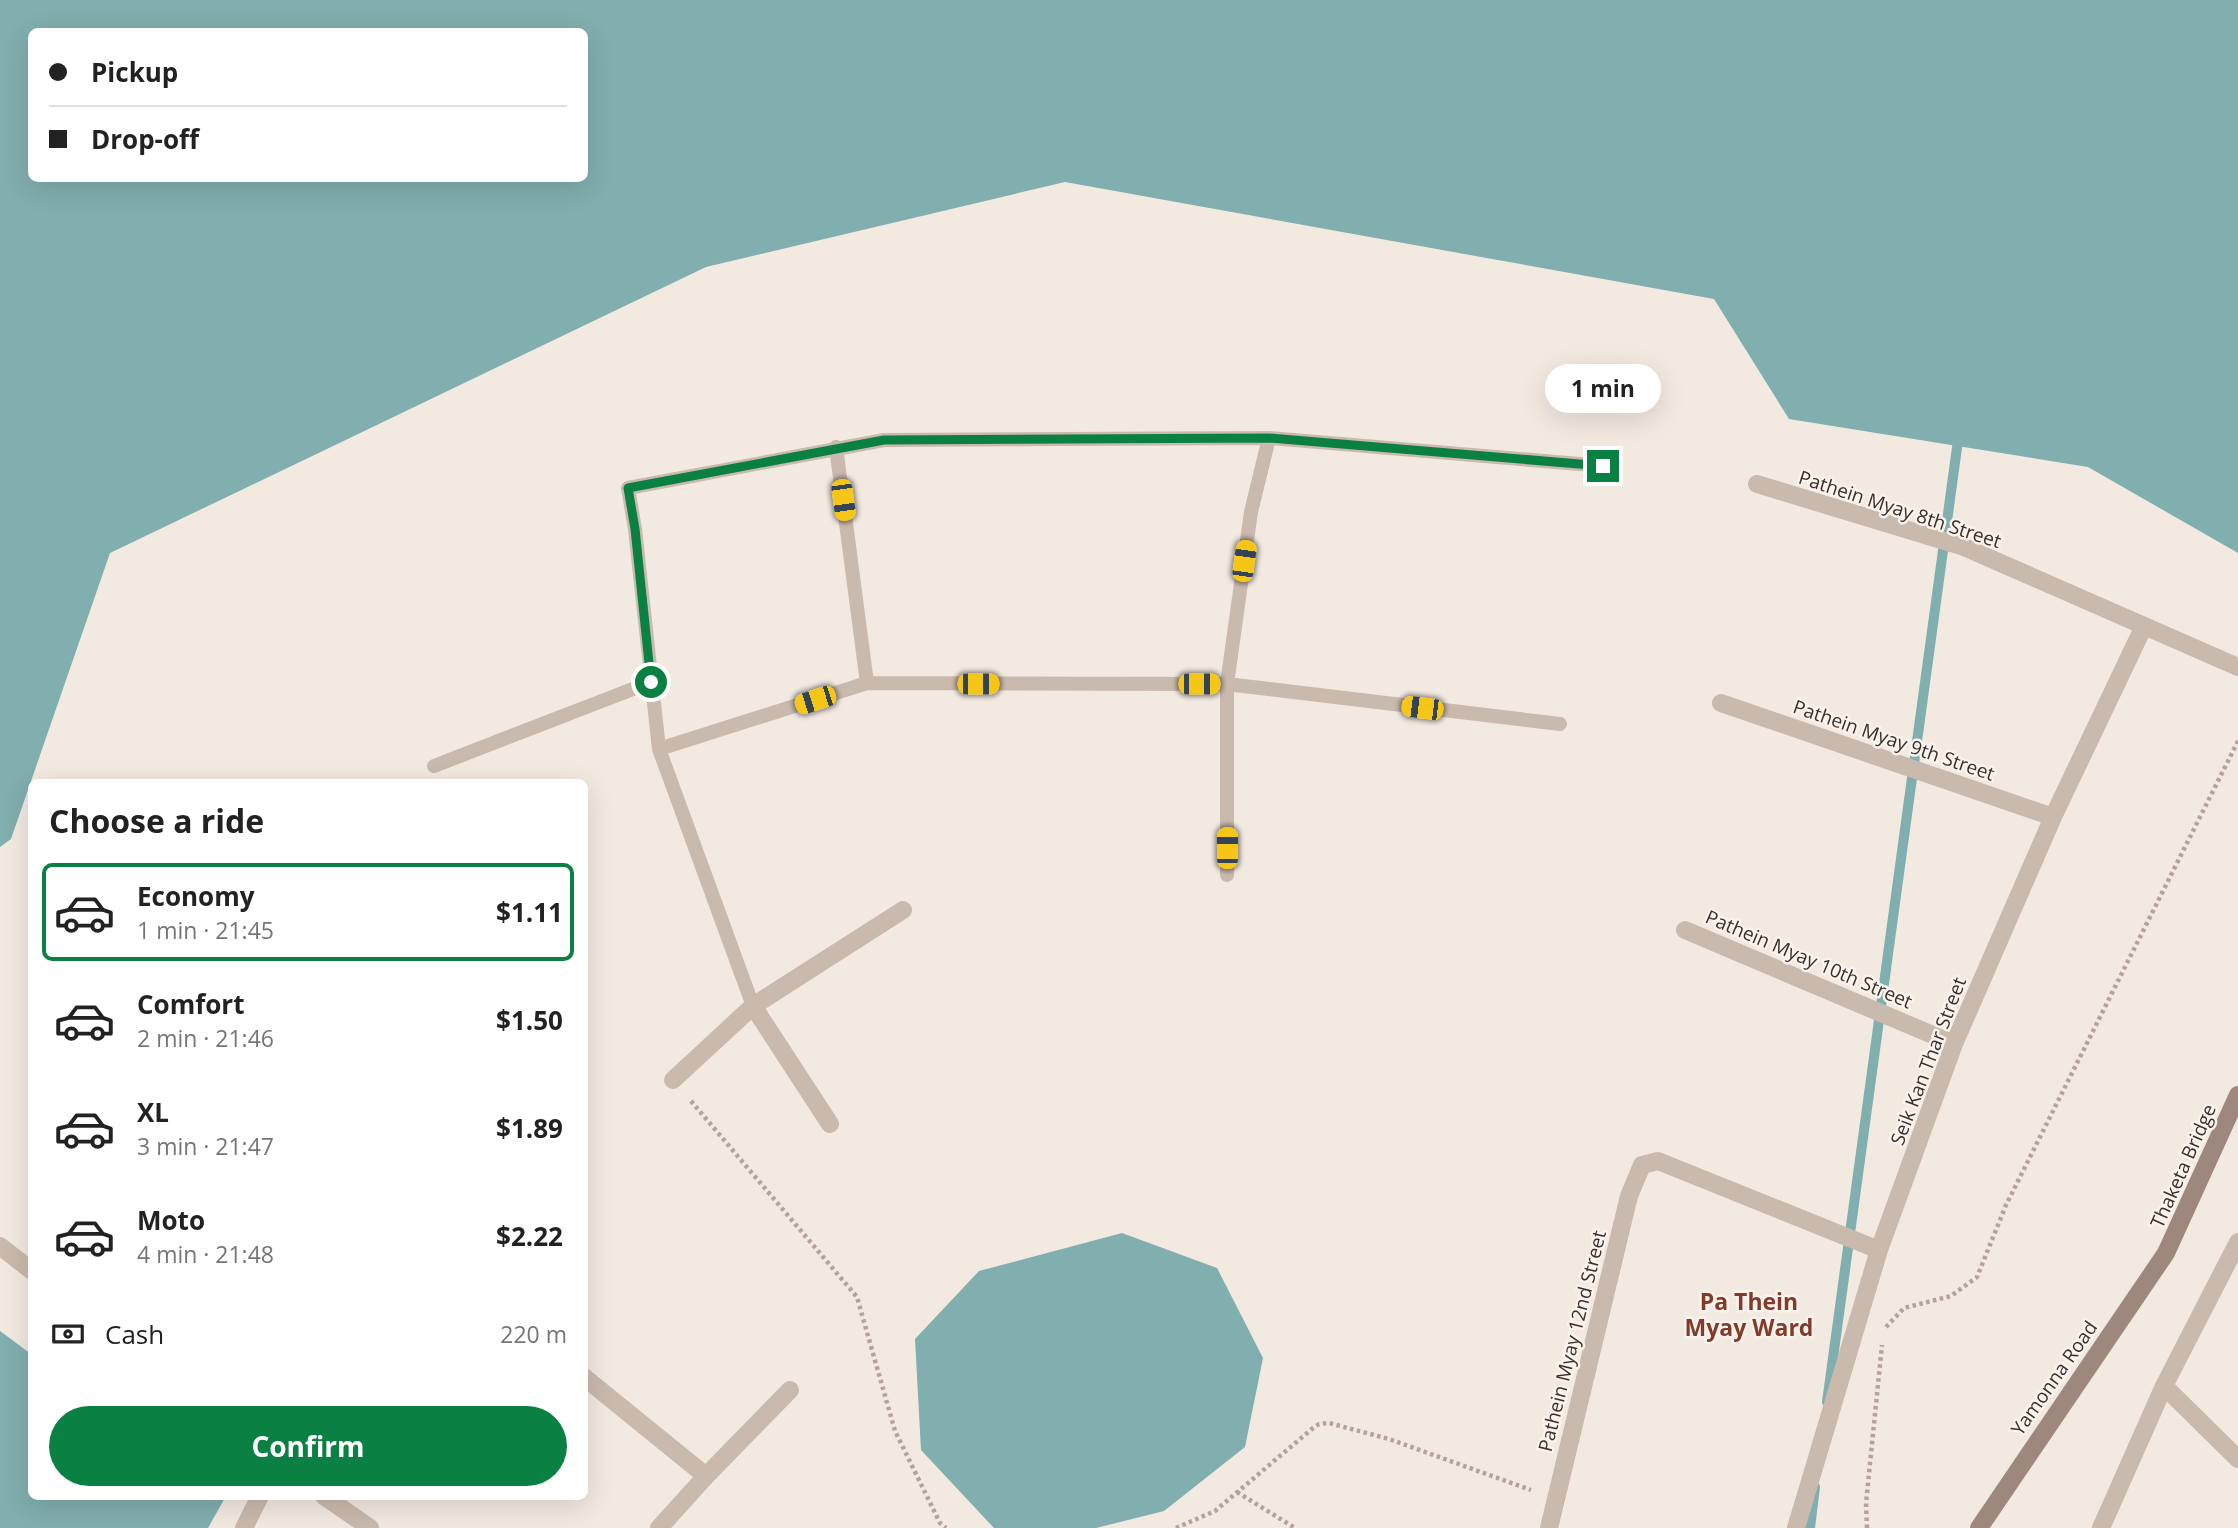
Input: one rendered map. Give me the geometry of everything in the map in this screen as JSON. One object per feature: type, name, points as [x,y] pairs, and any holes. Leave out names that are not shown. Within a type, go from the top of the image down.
[{"type":"main road","name":"Thaketa Bridge","points":[[2166,1253],[2238,1095]]},
{"type":"main road","name":"Yamonna Road","points":[[1979,1528],[2166,1253]]},
{"type":"street","name":"Pathein Myay 8th Street","points":[[1757,484],[1964,547],[2238,667]]},
{"type":"street","name":"Seik Kan Thar Street","points":[[1796,1528],[1879,1250],[1954,1044],[2053,817],[2144,626]]},
{"type":"street","name":"Pathein Myay 9th Street","points":[[1721,703],[2053,817]]},
{"type":"street","points":[[673,1080],[753,1006],[903,910]]},
{"type":"street","name":"Pathein Myay 10th Street","points":[[1685,930],[1954,1044]]},
{"type":"street","points":[[753,1006],[830,1125]]},
{"type":"street","name":"Pathein Myay 12nd Street","points":[[1549,1528],[1629,1196],[1642,1165],[1658,1161],[1879,1250]]},
{"type":"street","points":[[2101,1528],[2164,1386],[2238,1242]]},
{"type":"street","points":[[0,1246],[28,1265]]},
{"type":"street","points":[[588,1380],[706,1476]]},
{"type":"street","points":[[2164,1386],[2238,1459]]},
{"type":"street","points":[[659,1528],[790,1390]]},
{"type":"street","points":[[244,1528],[258,1500]]},
{"type":"street","points":[[330,1500],[370,1528]]},
{"type":"lane","points":[[1227,875],[1227,684],[1251,512],[1269,438]]},
{"type":"lane","points":[[753,1006],[659,749],[635,529],[628,488],[884,440],[1269,438],[1603,466]]},
{"type":"lane","points":[[836,447],[867,683]]},
{"type":"lane","points":[[434,766],[651,682]]},
{"type":"lane","points":[[659,749],[867,683],[1227,684],[1560,724]]},
{"type":"path","points":[[1884,1329],[1905,1308],[1951,1296],[1977,1277],[2006,1205],[2238,741]]},
{"type":"path","points":[[673,1080],[857,1297],[895,1431],[940,1523],[946,1528]]},
{"type":"path","points":[[1867,1528],[1866,1503],[1882,1342]]},
{"type":"path","points":[[1176,1528],[1215,1511],[1313,1428],[1329,1423],[1389,1439],[1556,1499]]},
{"type":"path","points":[[1237,1492],[1295,1528]]},
{"type":"water","points":[[0,0],[2238,0],[2238,553],[2088,467],[1789,419],[1714,299],[1065,182],[706,267],[110,553],[32,779],[28,779],[28,790],[11,839],[0,847]]},
{"type":"water","points":[[1122,1233],[1217,1268],[1263,1358],[1245,1447],[1164,1511],[1096,1528],[994,1528],[921,1450],[915,1339],[979,1271]]},
{"type":"water","points":[[0,1331],[28,1352],[28,1500],[224,1500],[208,1528],[0,1528]]},
{"type":"waterway","points":[[1827,1402],[1959,433]]},
{"type":"waterway","points":[[1810,1528],[1815,1487]]},
{"type":"district","name":"Pa Thein Myay Ward","points":[[1749,1315]]},
{"type":"route","points":[[651,682],[635,529],[628,488],[884,440],[1269,438],[1603,466]]}]
